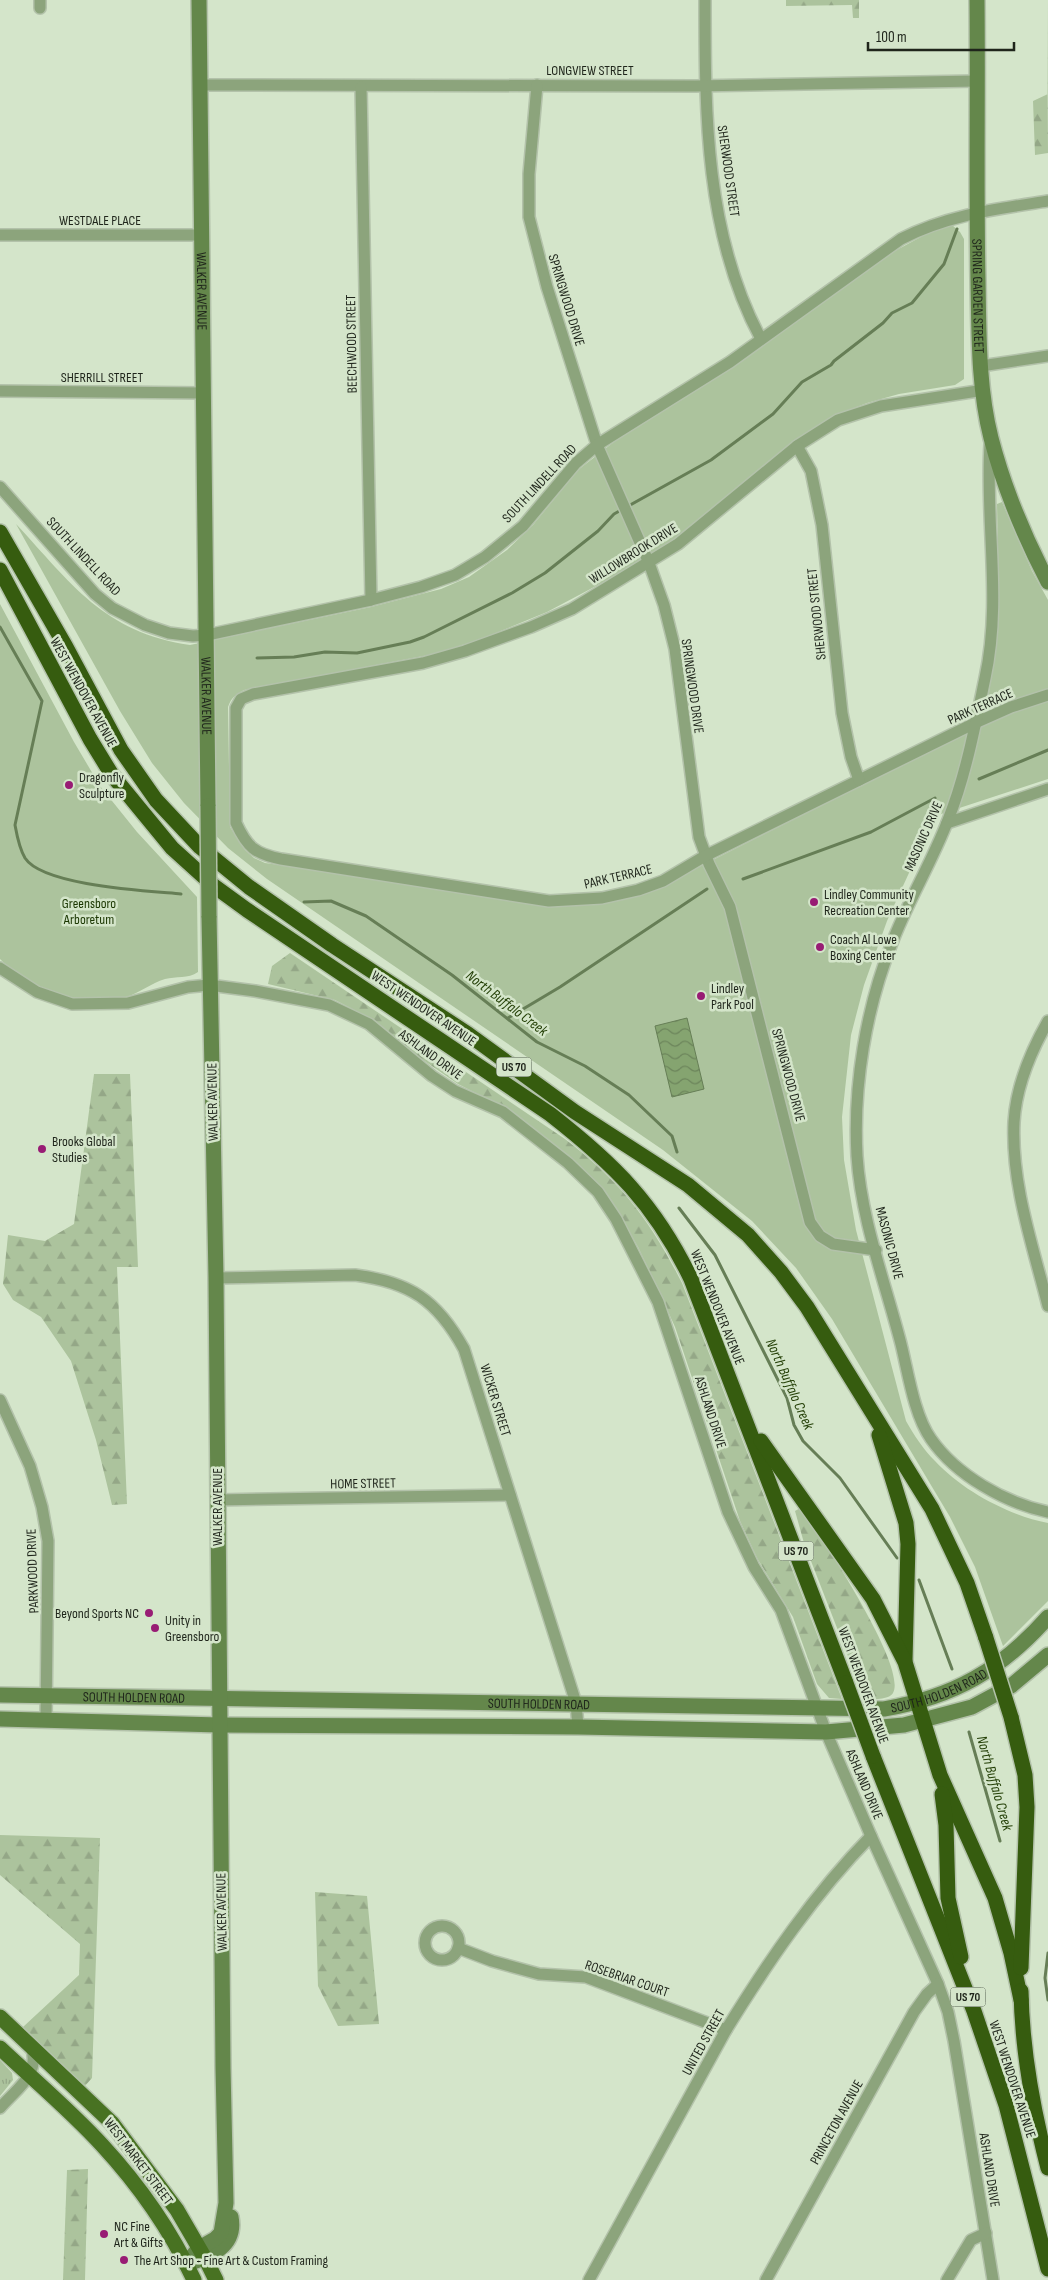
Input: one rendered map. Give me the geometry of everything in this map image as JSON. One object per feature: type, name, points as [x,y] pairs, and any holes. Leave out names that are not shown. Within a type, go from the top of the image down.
[{"type":"highway","name":"WEST WENDOVER AVENUE","points":[[0,532],[66,647],[121,750],[156,800],[176,823],[223,867],[249,887],[332,945],[468,1034],[576,1112],[688,1185],[722,1212],[755,1243],[807,1307],[932,1509],[967,1583],[1011,1717],[1025,1776],[1027,1807],[1020,1945],[1021,2000],[1025,2054],[1032,2099],[1048,2168]]},
{"type":"highway","name":"WEST WENDOVER AVENUE","points":[[0,570],[108,768],[129,798],[172,848],[214,886],[248,910],[550,1114],[590,1145],[636,1190],[666,1230],[684,1264],[746,1419],[873,1756],[974,2011],[1006,2104],[1048,2269]]},
{"type":"highway","points":[[872,1414],[906,1524],[908,1550],[905,1662]]},
{"type":"highway","points":[[746,1419],[790,1485],[873,1598],[905,1662],[940,1775],[995,1898],[1011,1953],[1021,2000]]},
{"type":"highway","points":[[940,1775],[946,1825],[948,1898],[974,2011]]},
{"type":"main road","name":"WALKER AVENUE","points":[[186,2264],[202,2253],[220,2250],[230,2238],[232,2218],[226,2204],[218,1698],[216,1278],[209,985],[207,635],[199,0]]},
{"type":"main road","name":"SPRING GARDEN STREET","points":[[977,0],[976,214],[981,366],[991,436],[1001,472],[1021,525],[1048,582]]},
{"type":"main road","name":"SOUTH HOLDEN ROAD","points":[[0,1695],[871,1709],[918,1703],[963,1685],[988,1671],[1029,1639],[1048,1617]]},
{"type":"main road","name":"SOUTH HOLDEN ROAD","points":[[0,1719],[219,1724],[578,1727],[826,1732],[923,1721],[964,1710],[990,1699],[1028,1673],[1048,1655]]},
{"type":"main road","name":"WEST MARKET STREET","points":[[0,2017],[112,2123],[160,2187],[202,2253],[216,2280]]},
{"type":"main road","name":"WEST MARKET STREET","points":[[0,2048],[101,2144],[131,2178],[186,2264],[194,2280]]},
{"type":"street","name":"SHERWOOD STREET","points":[[705,0],[705,86],[708,149],[714,196],[734,275],[761,339]]},
{"type":"street","name":"LONGVIEW STREET","points":[[201,85],[361,87],[705,86],[978,82]]},
{"type":"street","name":"SPRINGWOOD DRIVE","points":[[536,85],[529,174],[529,217],[547,287],[596,445],[649,562],[664,606],[674,649],[699,838],[730,907],[810,1222],[820,1236],[833,1244],[876,1250]]},
{"type":"street","name":"BEECHWOOD STREET","points":[[361,87],[371,600]]},
{"type":"street","name":"SOUTH LINDELL ROAD","points":[[0,487],[95,594],[112,608],[145,625],[169,633],[207,635],[371,600],[455,575],[485,557],[523,526],[576,464],[596,445],[715,372],[901,239],[922,228],[953,218],[976,214],[990,209],[1048,201]]},
{"type":"street","name":"WESTDALE PLACE","points":[[0,235],[201,234]]},
{"type":"street","points":[[981,366],[1048,356]]},
{"type":"street","name":"WILLOWBROOK DRIVE","points":[[270,691],[423,663],[465,651],[531,627],[572,609],[678,544],[798,446],[838,420],[881,406],[984,390]]},
{"type":"street","name":"SHERRILL STREET","points":[[0,391],[204,393]]},
{"type":"street","name":"MASONIC DRIVE","points":[[991,436],[988,483],[994,596],[986,674],[959,790],[947,823],[892,941],[876,987],[864,1043],[857,1116],[857,1155],[862,1193],[876,1250],[920,1416],[930,1438],[973,1479],[998,1495],[1018,1504],[1048,1512]]},
{"type":"street","name":"SHERWOOD STREET","points":[[798,446],[811,471],[822,525],[842,712],[850,757],[859,780]]},
{"type":"street","name":"PARK TERRACE","points":[[270,691],[241,699],[236,708],[236,823],[244,840],[254,850],[267,856],[549,901],[602,898],[638,890],[663,881],[706,856],[975,723],[1048,695]]},
{"type":"street","points":[[947,823],[1048,789]]},
{"type":"street","name":"ASHLAND DRIVE","points":[[0,968],[37,992],[72,1004],[128,1003],[188,987],[209,985],[256,991],[329,1005],[369,1024],[432,1076],[455,1091],[503,1112],[568,1163],[598,1192],[616,1219],[658,1302],[728,1512],[754,1567],[781,1610],[826,1732],[870,1836],[938,1984],[948,2012],[954,2041],[993,2280]]},
{"type":"street","points":[[1048,1020],[1033,1047],[1020,1089],[1014,1120],[1014,1146],[1020,1192],[1048,1306]]},
{"type":"street","name":"WICKER STREET","points":[[216,1278],[355,1275],[394,1282],[430,1302],[454,1330],[464,1349],[576,1703],[578,1727]]},
{"type":"street","name":"PARKWOOD DRIVE","points":[[0,1400],[30,1466],[42,1507],[48,1541],[46,1720]]},
{"type":"street","name":"HOME STREET","points":[[217,1500],[510,1495]]},
{"type":"street","name":"UNITED STREET","points":[[589,2280],[726,2030],[799,1921],[870,1836]]},
{"type":"street","name":"ROSEBRIAR COURT","points":[[458,1948],[492,1961],[539,1974],[586,1977],[726,2030]]},
{"type":"street","name":"PRINCETON AVENUE","points":[[766,2280],[914,2012],[927,1994],[938,1984]]},
{"type":"street","points":[[0,2108],[30,2076],[34,2065],[31,2046]]},
{"type":"street","points":[[947,2280],[971,2240],[986,2233]]},
{"type":"green space","points":[[786,0],[859,0],[859,18],[853,18],[852,5],[786,6]]},
{"type":"green space","points":[[1048,94],[1048,153],[1035,155],[1033,101]]},
{"type":"green space","points":[[952,225],[960,232],[964,239],[964,379],[955,385],[899,394],[867,403],[834,416],[800,437],[706,516],[660,549],[630,568],[547,612],[481,639],[434,654],[244,690],[232,699],[228,707],[230,827],[245,850],[254,858],[265,863],[371,877],[521,903],[564,906],[601,903],[667,883],[986,723],[999,595],[997,504],[1002,502],[1032,571],[1048,600],[1048,779],[935,816],[887,921],[864,985],[851,1035],[842,1117],[844,1160],[856,1230],[906,1421],[927,1452],[946,1472],[959,1482],[1002,1508],[1048,1523],[1048,1601],[1003,1646],[975,1567],[950,1517],[832,1319],[796,1268],[752,1221],[663,1150],[267,879],[228,848],[184,803],[152,763],[120,711],[16,524],[73,585],[111,617],[134,629],[160,639],[190,645],[371,607],[441,589],[469,577],[507,550],[533,525],[578,470],[619,438],[744,358],[893,252],[930,232]]},
{"type":"green space","name":"Greensboro Arboretum","points":[[0,604],[74,742],[100,786],[137,832],[197,897],[198,972],[165,979],[126,997],[92,1001],[75,999],[42,988],[13,970],[0,959]]},
{"type":"green space","points":[[290,953],[565,1139],[585,1155],[618,1187],[646,1221],[682,1283],[842,1699],[829,1698],[817,1684],[793,1617],[757,1558],[740,1521],[675,1327],[638,1247],[616,1209],[597,1183],[565,1153],[507,1109],[458,1084],[394,1040],[364,1015],[335,1000],[268,984],[272,966]]},
{"type":"green space","points":[[94,1074],[130,1074],[138,1267],[117,1267],[127,1504],[112,1505],[96,1440],[71,1361],[41,1317],[13,1300],[3,1284],[8,1235],[45,1241],[74,1224]]},
{"type":"green space","points":[[802,1507],[859,1600],[888,1656],[894,1678],[893,1693],[888,1697],[865,1700],[804,1543],[795,1511]]},
{"type":"green space","points":[[0,1835],[100,1838],[92,2078],[84,2087],[23,2027],[79,1975],[80,1944],[0,1875]]},
{"type":"green space","points":[[315,1892],[367,1896],[379,2024],[338,2026],[318,1986]]},
{"type":"green space","points":[[0,2060],[12,2073],[13,2080],[0,2096]]},
{"type":"green space","points":[[88,2169],[85,2280],[63,2280],[67,2170]]},
{"type":"water","points":[[687,1018],[704,1089],[672,1097],[655,1026]]},
{"type":"waterway","points":[[257,658],[294,657],[325,652],[357,653],[410,642],[424,637],[512,593],[545,573],[598,531],[614,514],[711,460],[773,414],[802,382],[831,365],[883,323],[892,313],[912,303],[944,264],[957,229]]},
{"type":"waterway","name":"North Buffalo Creek","points":[[0,627],[42,701],[15,825],[25,858],[36,867],[52,875],[74,881],[122,889],[181,894]]},
{"type":"waterway","points":[[979,779],[1048,750]]},
{"type":"waterway","points":[[743,879],[871,832],[935,798]]},
{"type":"waterway","points":[[508,1018],[560,987],[707,889]]},
{"type":"waterway","name":"North Buffalo Creek","points":[[304,902],[331,901],[366,916],[452,975],[537,1042],[585,1066],[629,1095],[672,1136],[677,1152]]},
{"type":"waterway","name":"North Buffalo Creek","points":[[679,1208],[715,1255],[787,1398],[794,1425],[803,1441],[840,1478],[897,1558]]},
{"type":"waterway","name":"North Buffalo Creek","points":[[919,1580],[952,1669]]},
{"type":"waterway","name":"North Buffalo Creek","points":[[969,1732],[1000,1841]]},
{"type":"waterway","name":"North Buffalo Creek","points":[[1048,1953],[1045,1978],[1048,2000]]},
{"type":"place","name":"Dragonfly Sculpture","points":[[69,785]]},
{"type":"place","name":"Lindley Community Recreation Center","points":[[814,902]]},
{"type":"place","name":"Coach Al Lowe Boxing Center","points":[[820,947]]},
{"type":"place","name":"Lindley Park Pool","points":[[701,996]]},
{"type":"place","name":"Brooks Global Studies","points":[[42,1149]]},
{"type":"place","name":"Beyond Sports NC","points":[[149,1613]]},
{"type":"place","name":"Unity in Greensboro","points":[[155,1628]]},
{"type":"place","name":"NC Fine Art & Gifts","points":[[104,2234]]},
{"type":"place","name":"The Art Shop - Fine Art & Custom Framing","points":[[124,2260]]}]
